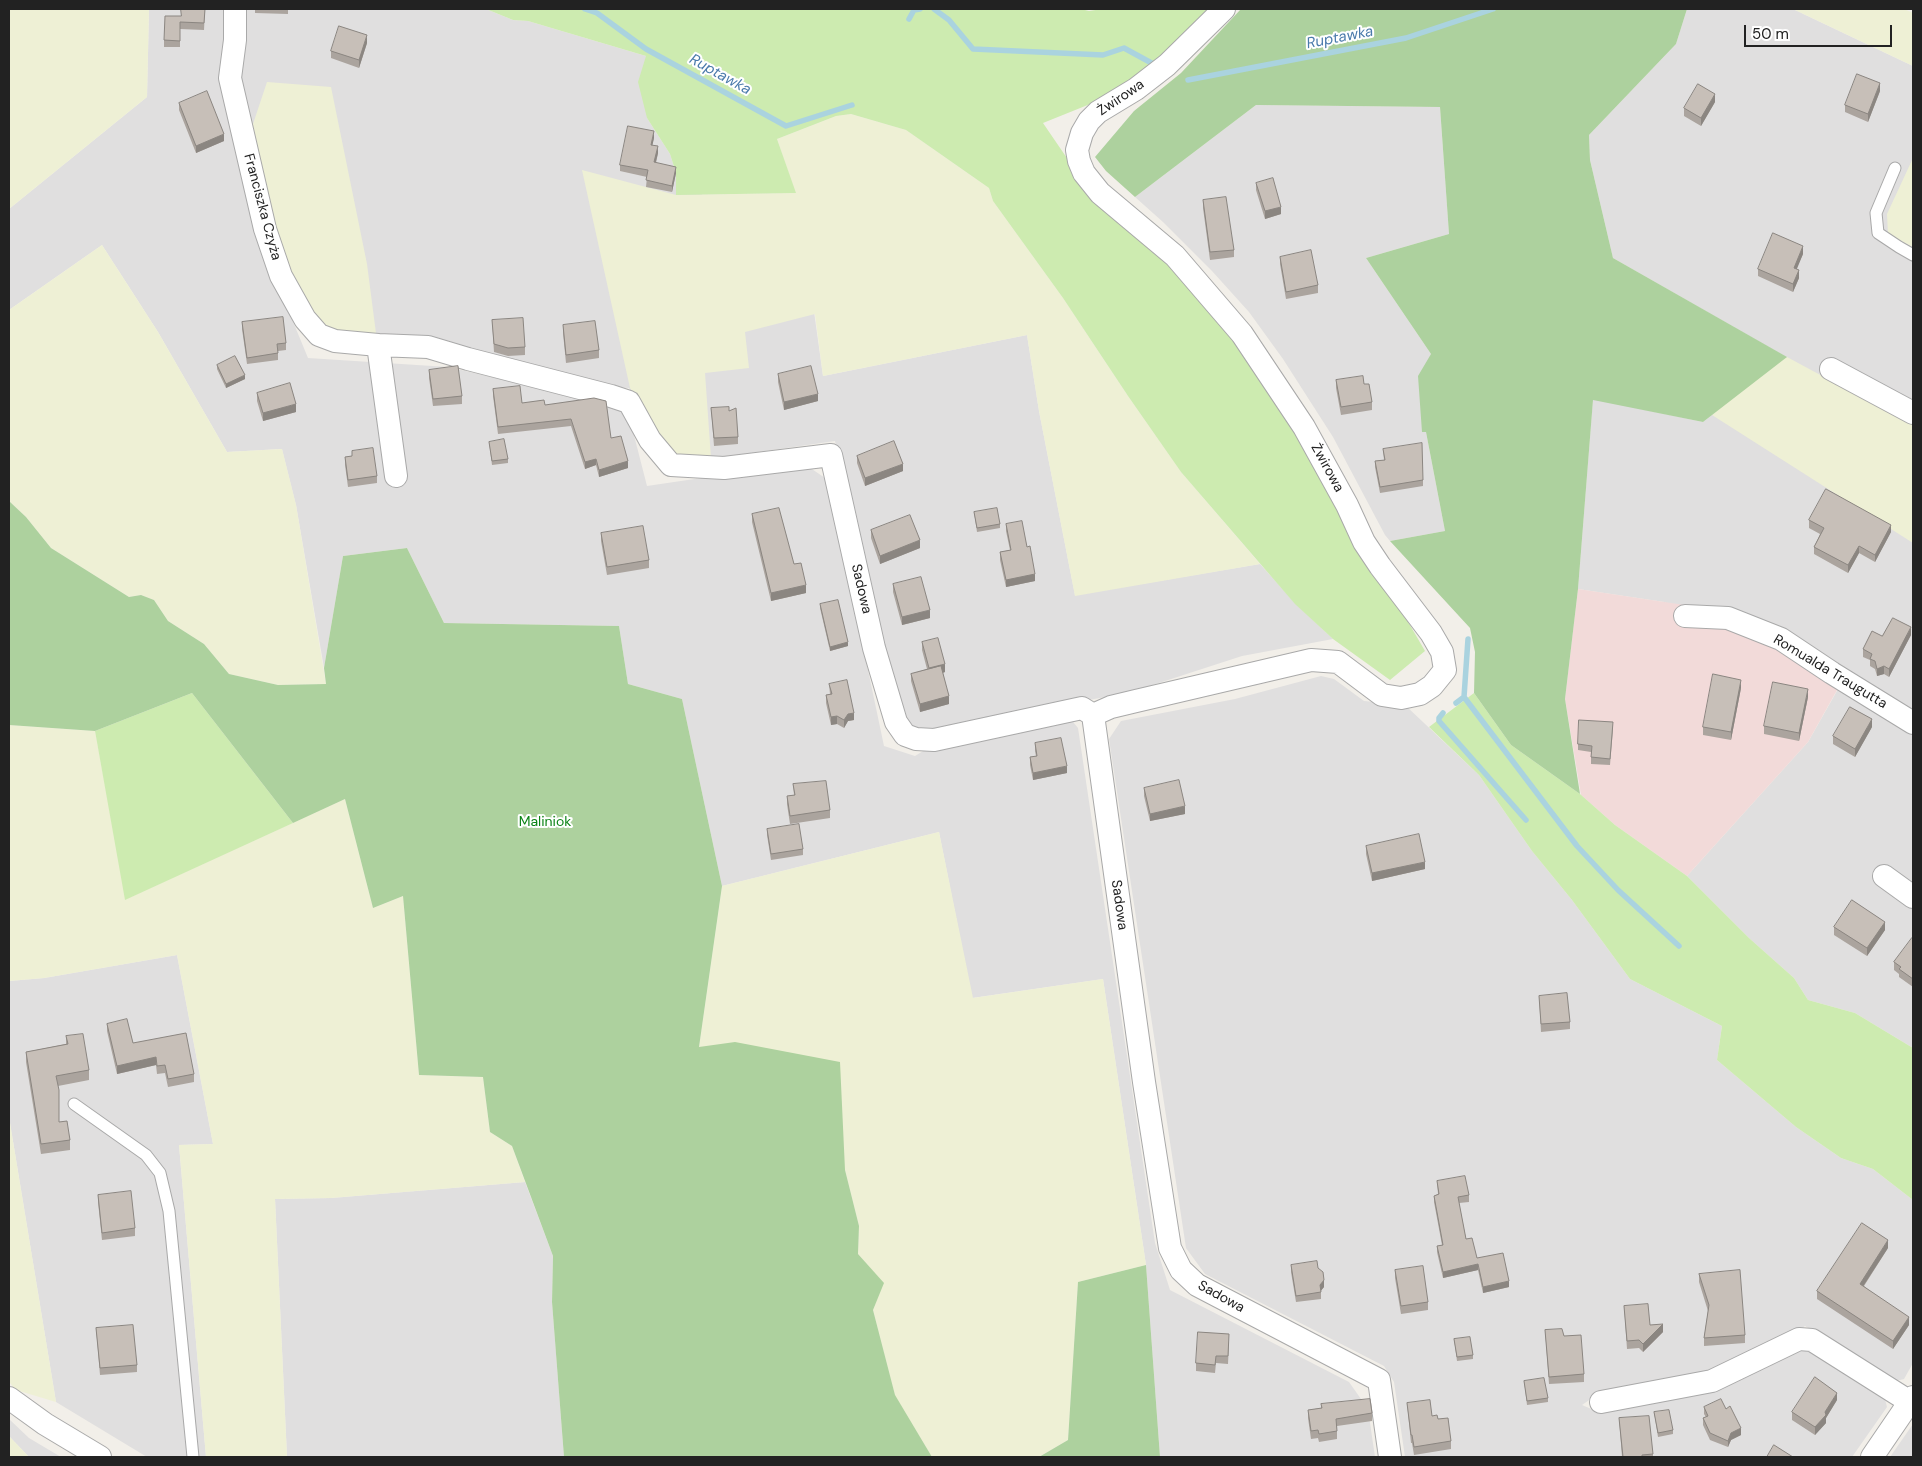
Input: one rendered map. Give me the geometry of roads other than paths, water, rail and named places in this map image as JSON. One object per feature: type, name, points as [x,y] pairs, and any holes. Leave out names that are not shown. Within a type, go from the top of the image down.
[{"type":"street","name":"Franciszka Czyża","points":[[235,9],[235,40],[230,78],[265,229],[281,276],[304,319],[319,335],[335,341],[428,347],[629,402],[650,440],[672,465],[724,468],[831,455]]},
{"type":"street","name":"Żwirowa","points":[[1093,715],[1110,707],[1136,700],[1311,660],[1338,662],[1382,695],[1401,698],[1420,694],[1432,686],[1445,670],[1442,652],[1432,633],[1380,566],[1364,542],[1347,505],[1304,427],[1242,334],[1174,256],[1100,193],[1084,173],[1079,161],[1077,150],[1088,121],[1098,112],[1136,89],[1167,65],[1224,9]]},
{"type":"street","points":[[378,345],[396,476]]},
{"type":"street","points":[[1831,369],[1913,413]]},
{"type":"street","name":"Sadowa","points":[[831,455],[874,648],[894,716],[905,734],[916,740],[934,740],[1082,708],[1093,715],[1144,1082],[1170,1248],[1181,1270],[1196,1285],[1379,1380],[1390,1457]]},
{"type":"street","name":"Romualda Traugutta","points":[[1685,616],[1728,618],[1781,639],[1913,723]]},
{"type":"street","points":[[1884,876],[1913,897]]},
{"type":"street","points":[[1602,1402],[1712,1381],[1799,1339],[1812,1340],[1911,1399],[1872,1457]]},
{"type":"street","points":[[9,1398],[45,1424],[100,1457]]},
{"type":"lane","points":[[1895,168],[1876,214],[1878,233],[1913,255]]},
{"type":"lane","points":[[74,1104],[146,1154],[160,1173],[169,1211],[193,1457]]},
{"type":"waterway","name":"Ruptawka","points":[[585,9],[597,13],[646,49],[786,126],[852,105]]},
{"type":"waterway","name":"Ruptawka","points":[[909,19],[914,10],[920,9]]},
{"type":"waterway","name":"Ruptawka","points":[[934,9],[949,20],[973,49],[1103,55],[1124,48],[1157,66]]},
{"type":"waterway","name":"Ruptawka","points":[[1188,80],[1406,38],[1493,9]]},
{"type":"waterway","points":[[1456,703],[1464,697],[1468,639]]},
{"type":"waterway","points":[[1464,697],[1577,846],[1618,890],[1679,946]]},
{"type":"waterway","points":[[1443,713],[1439,721],[1526,820]]},
{"type":"park label","name":"Maliniok","points":[[545,822]]}]
